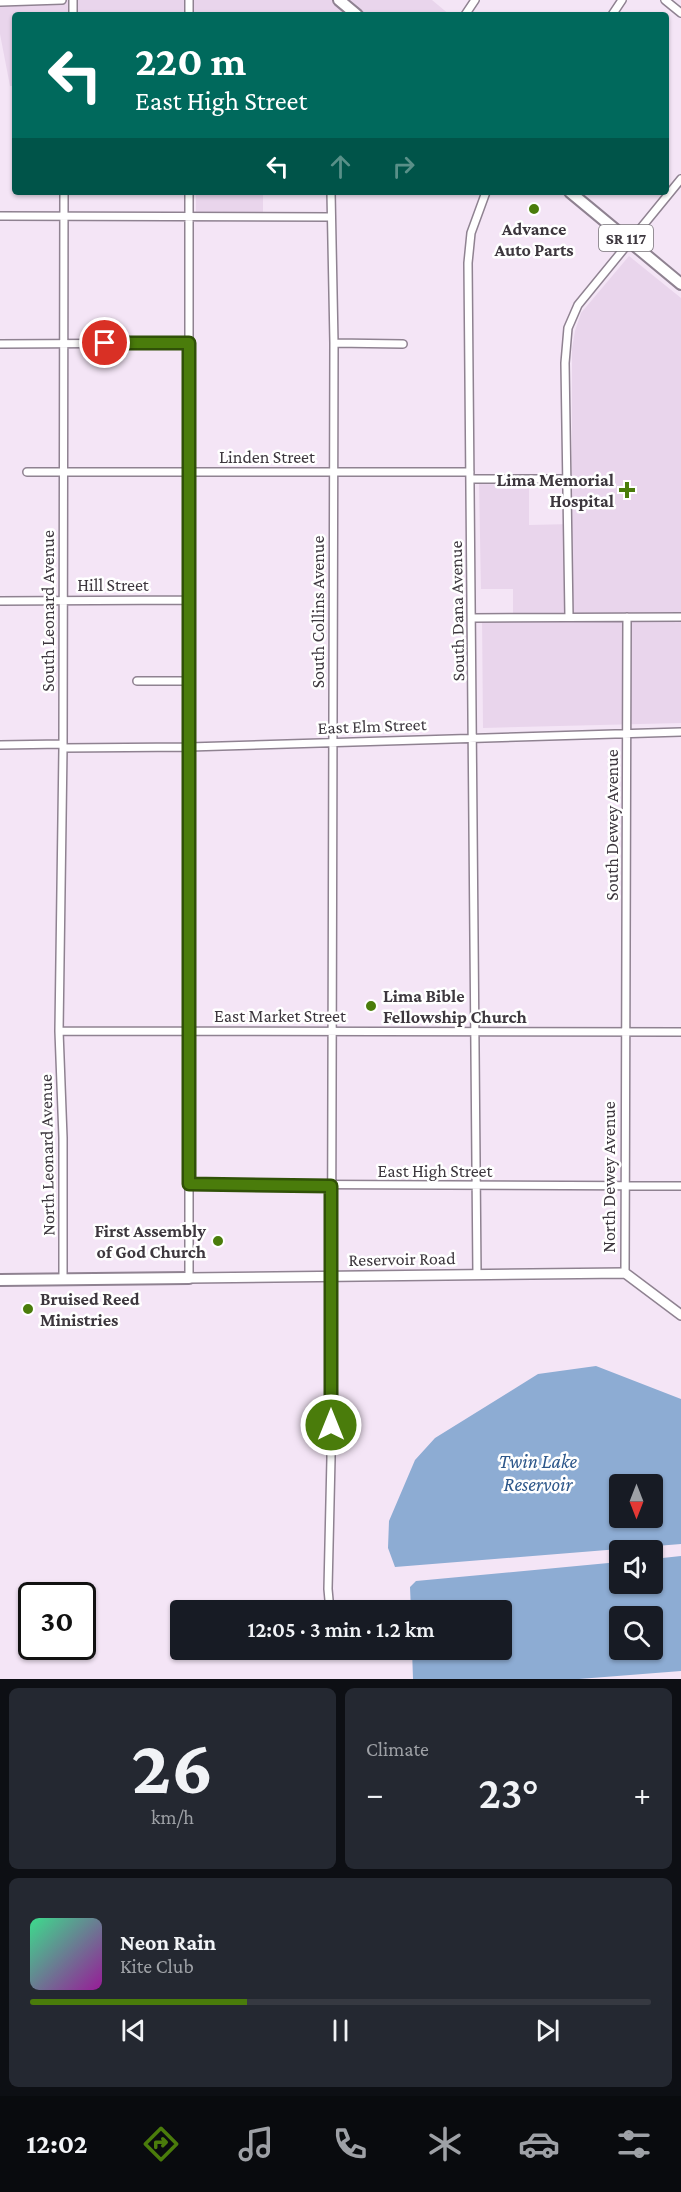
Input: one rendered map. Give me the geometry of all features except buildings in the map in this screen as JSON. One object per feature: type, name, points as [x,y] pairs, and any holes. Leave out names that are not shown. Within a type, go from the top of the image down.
[{"type":"main road","points":[[339,0],[353,12]]},
{"type":"main road","name":"SR 117","points":[[574,195],[681,284]]},
{"type":"main road","name":"Reservoir Road","points":[[0,1281],[189,1278]]},
{"type":"street","points":[[0,2],[62,0]]},
{"type":"street","points":[[665,0],[681,13]]},
{"type":"street","points":[[669,194],[681,179]]},
{"type":"street","name":"South Leonard Avenue","points":[[59,1031],[63,746],[64,195]]},
{"type":"street","points":[[189,195],[189,1278]]},
{"type":"street","name":"South Collins Avenue","points":[[330,1600],[334,472],[331,195]]},
{"type":"street","name":"South Dana Avenue","points":[[477,1275],[468,263],[471,233],[485,195]]},
{"type":"street","points":[[569,617],[566,479],[568,328],[585,294],[668,195]]},
{"type":"street","points":[[0,216],[331,216]]},
{"type":"street","points":[[0,344],[189,343]]},
{"type":"street","points":[[334,343],[403,344]]},
{"type":"street","name":"Linden Street","points":[[27,472],[334,472],[566,479]]},
{"type":"street","name":"Hill Street","points":[[0,601],[189,600]]},
{"type":"street","points":[[472,618],[681,616]]},
{"type":"street","name":"South Dewey Avenue","points":[[626,1032],[627,617]]},
{"type":"street","points":[[137,681],[189,681]]},
{"type":"street","name":"East Elm Street","points":[[0,745],[189,747],[681,732]]},
{"type":"street","name":"East Market Street","points":[[59,1031],[681,1032]]},
{"type":"street","name":"North Leonard Avenue","points":[[59,1031],[63,1138],[63,1280]]},
{"type":"street","name":"North Dewey Avenue","points":[[626,1032],[625,1273],[681,1315]]},
{"type":"street","name":"East High Street","points":[[189,1184],[681,1186]]},
{"type":"street","name":"Reservoir Road","points":[[189,1278],[625,1273]]},
{"type":"shaded area","points":[[0,0],[432,0],[446,12],[12,12],[12,86],[10,86],[0,34]]},
{"type":"shaded area","points":[[196,195],[263,195],[263,220],[196,222]]},
{"type":"shaded area","name":"Lima Memorial Hospital","points":[[629,256],[681,298],[681,723],[483,728],[482,614],[513,613],[513,589],[481,589],[479,484],[529,485],[529,525],[572,524],[572,349],[575,331],[581,313]]},
{"type":"water","name":"Twin Lake Reservoir","points":[[596,1366],[681,1399],[681,1544],[663,1545],[663,1540],[609,1540],[609,1550],[395,1567],[388,1548],[389,1521],[415,1460],[435,1438],[538,1374]]},
{"type":"water","points":[[681,1556],[681,1671],[579,1679],[413,1679],[412,1660],[512,1660],[512,1600],[411,1600],[410,1587],[416,1581],[609,1563],[609,1594],[663,1594],[663,1558]]},
{"type":"place","name":"Advance Auto Parts","points":[[534,209]]},
{"type":"place","name":"Lima Memorial Hospital","points":[[627,490]]},
{"type":"place","name":"Lima Bible Fellowship Church","points":[[371,1006]]},
{"type":"place","name":"First Assembly of God Church","points":[[218,1241]]},
{"type":"place","name":"Bruised Reed Ministries","points":[[28,1309]]},
{"type":"route","points":[[105,343],[189,343],[189,1184],[331,1186],[331,1425]]}]
